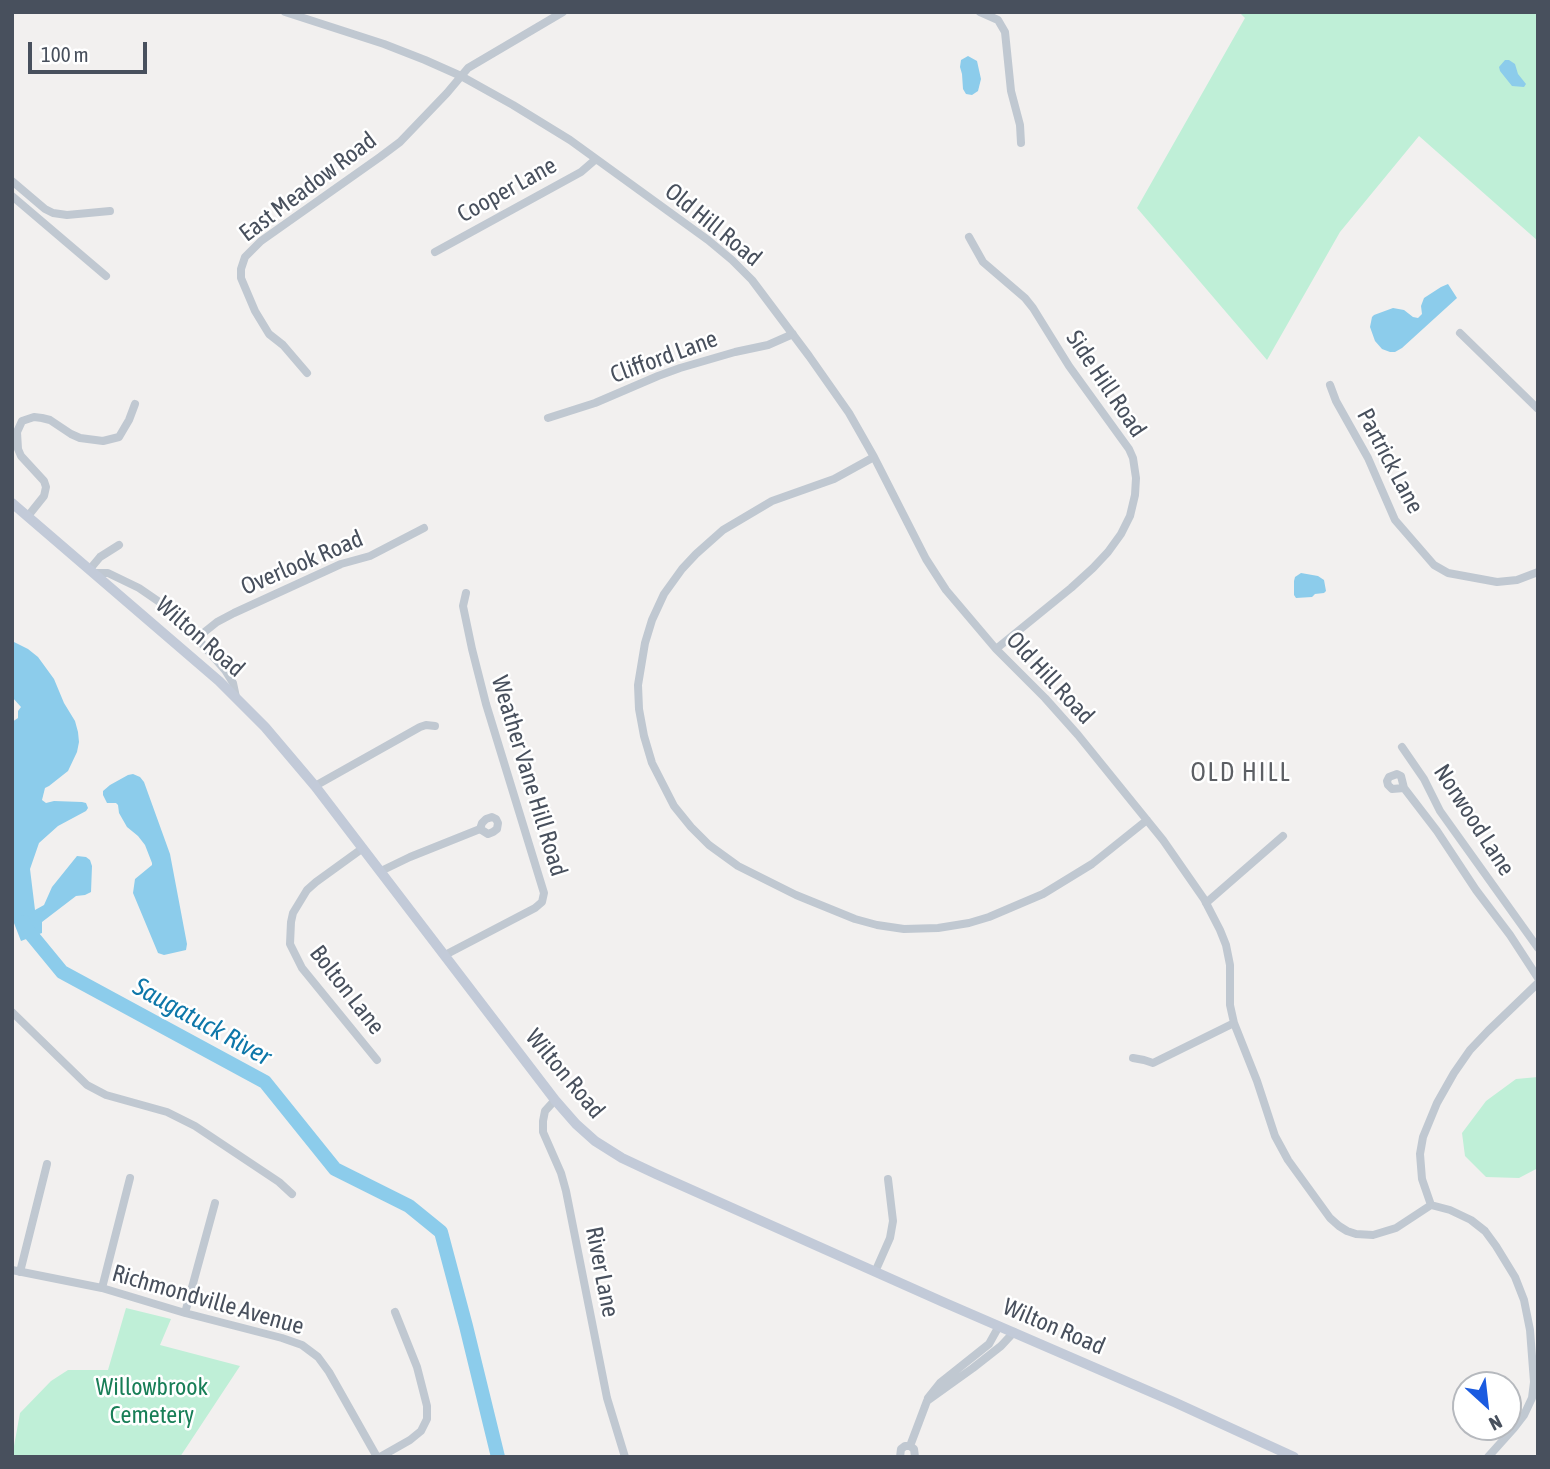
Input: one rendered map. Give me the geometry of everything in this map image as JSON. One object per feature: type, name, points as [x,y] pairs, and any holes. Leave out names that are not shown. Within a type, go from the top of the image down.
[{"type":"main road","name":"Wilton Road","points":[[12,503],[236,697],[270,732],[315,786],[555,1100],[586,1133],[622,1158],[1174,1402],[1281,1454],[1294,1457]]},
{"type":"street","name":"Old Hill Road","points":[[285,12],[401,50],[461,76],[539,120],[597,159],[732,260],[757,286],[843,403],[946,590],[996,649],[1062,716],[1171,849],[1206,903],[1227,950],[1230,965],[1229,997],[1234,1023],[1257,1080],[1275,1136],[1281,1149],[1336,1224],[1356,1234],[1382,1233],[1400,1226],[1431,1205]]},
{"type":"street","name":"East Meadow Road","points":[[307,373],[283,345],[269,334],[255,311],[241,278],[243,260],[261,241],[400,142],[470,67],[563,12]]},
{"type":"street","points":[[980,12],[998,20],[1005,32],[1011,91],[1020,125],[1021,143]]},
{"type":"street","name":"Cooper Lane","points":[[435,252],[581,172],[597,159]]},
{"type":"street","points":[[12,181],[53,213],[67,215],[110,211]]},
{"type":"street","points":[[12,196],[106,276]]},
{"type":"street","name":"Side Hill Road","points":[[969,237],[983,262],[1033,307],[1075,375],[1129,449],[1136,478],[1130,516],[1108,552],[1092,570],[996,649]]},
{"type":"street","points":[[1460,333],[1538,409]]},
{"type":"street","name":"Clifford Lane","points":[[548,418],[595,403],[680,368],[768,345],[793,334]]},
{"type":"street","name":"Partrick Lane","points":[[1330,385],[1368,458],[1395,520],[1434,565],[1448,573],[1497,582],[1517,580],[1538,572]]},
{"type":"street","points":[[27,516],[44,496],[46,487],[18,449],[17,432],[23,421],[34,417],[42,418],[80,438],[103,441],[119,437],[135,404]]},
{"type":"street","points":[[874,457],[834,480],[772,501],[723,530],[688,562],[659,603],[641,658],[639,709],[652,763],[679,812],[719,853],[779,888],[866,923],[912,929],[969,923],[1043,894],[1092,864],[1147,820]]},
{"type":"street","name":"Overlook Road","points":[[197,638],[234,613],[341,564],[370,555],[424,528]]},
{"type":"street","points":[[119,545],[100,557],[92,571],[108,573],[139,587],[171,610],[225,670],[233,683],[236,697]]},
{"type":"street","name":"Weather Vane Hill Road","points":[[445,955],[535,908],[542,902],[544,892],[486,704],[463,606],[466,593]]},
{"type":"street","points":[[315,786],[420,727],[435,726]]},
{"type":"street","name":"Norwood Lane","points":[[1402,747],[1424,779],[1440,811],[1538,948]]},
{"type":"street","points":[[1404,788],[1510,935],[1538,981],[1470,1050],[1454,1073],[1425,1130],[1420,1154],[1422,1179],[1431,1205],[1461,1214],[1485,1231],[1515,1277],[1526,1309],[1534,1362],[1532,1398],[1517,1424],[1488,1457]]},
{"type":"street","points":[[381,872],[410,857],[480,829]]},
{"type":"street","points":[[1206,903],[1283,836]]},
{"type":"street","name":"Bolton Lane","points":[[363,848],[307,890],[293,912],[290,937],[293,952],[302,968],[377,1060]]},
{"type":"street","points":[[12,1012],[87,1085],[106,1095],[167,1112],[195,1126],[279,1182],[292,1194]]},
{"type":"street","points":[[1133,1058],[1153,1063],[1234,1023]]},
{"type":"street","name":"River Lane","points":[[555,1100],[545,1111],[543,1132],[566,1191],[607,1398],[625,1457]]},
{"type":"street","points":[[16,1271],[47,1164]]},
{"type":"street","points":[[102,1288],[130,1178]]},
{"type":"street","points":[[875,1272],[890,1238],[894,1221],[888,1179]]},
{"type":"street","points":[[185,1313],[215,1203]]},
{"type":"street","name":"Richmondville Avenue","points":[[16,1271],[102,1288],[291,1341],[312,1352],[329,1372],[378,1457]]},
{"type":"street","points":[[378,1457],[421,1432],[427,1419],[427,1406],[417,1367],[395,1312]]},
{"type":"street","points":[[910,1446],[932,1391],[989,1344],[999,1326]]},
{"type":"street","points":[[927,1401],[1001,1346],[1014,1332]]},
{"type":"street","points":[[900,1457],[901,1449],[905,1446],[914,1449],[915,1457]]},
{"type":"green space","points":[[1239,12],[1538,12],[1538,241],[1419,136],[1340,232],[1267,360],[1137,208],[1245,18]]},
{"type":"green space","points":[[1538,1077],[1538,1168],[1519,1178],[1486,1177],[1465,1156],[1462,1133],[1486,1101],[1516,1079]]},
{"type":"green space","name":"Willowbrook Cemetery","points":[[126,1308],[171,1319],[160,1345],[240,1366],[180,1457],[12,1457],[20,1413],[51,1381],[68,1370],[108,1370]]},
{"type":"water","points":[[968,56],[977,61],[981,79],[978,91],[972,95],[966,94],[963,89],[960,67],[961,60]]},
{"type":"water","points":[[1505,60],[1515,64],[1518,74],[1526,84],[1524,87],[1512,86],[1500,71],[1499,67]]},
{"type":"water","points":[[1448,284],[1457,298],[1402,348],[1395,352],[1382,349],[1375,341],[1370,327],[1374,315],[1393,308],[1404,310],[1418,318],[1422,314],[1424,298]]},
{"type":"water","points":[[1301,573],[1324,580],[1326,591],[1312,597],[1296,598],[1294,581]]},
{"type":"water","points":[[12,641],[38,657],[54,679],[78,732],[77,752],[68,771],[45,788],[42,800],[46,803],[82,802],[86,803],[88,808],[58,826],[39,843],[30,869],[35,910],[44,905],[52,887],[77,856],[86,857],[92,866],[91,892],[76,896],[42,922],[42,933],[21,941],[12,918],[12,722],[18,718],[21,707],[12,697]]},
{"type":"water","points":[[133,774],[144,782],[170,854],[186,950],[164,955],[158,953],[133,893],[135,879],[152,863],[145,845],[127,827],[119,813],[118,805],[107,803],[103,795],[103,791],[110,785]]},
{"type":"waterway","name":"Saugatuck River","points":[[24,922],[25,927],[62,972],[265,1082],[335,1169],[409,1206],[441,1232],[498,1457]]},
{"type":"district","name":"OLD HILL","points":[[1241,773]]}]
